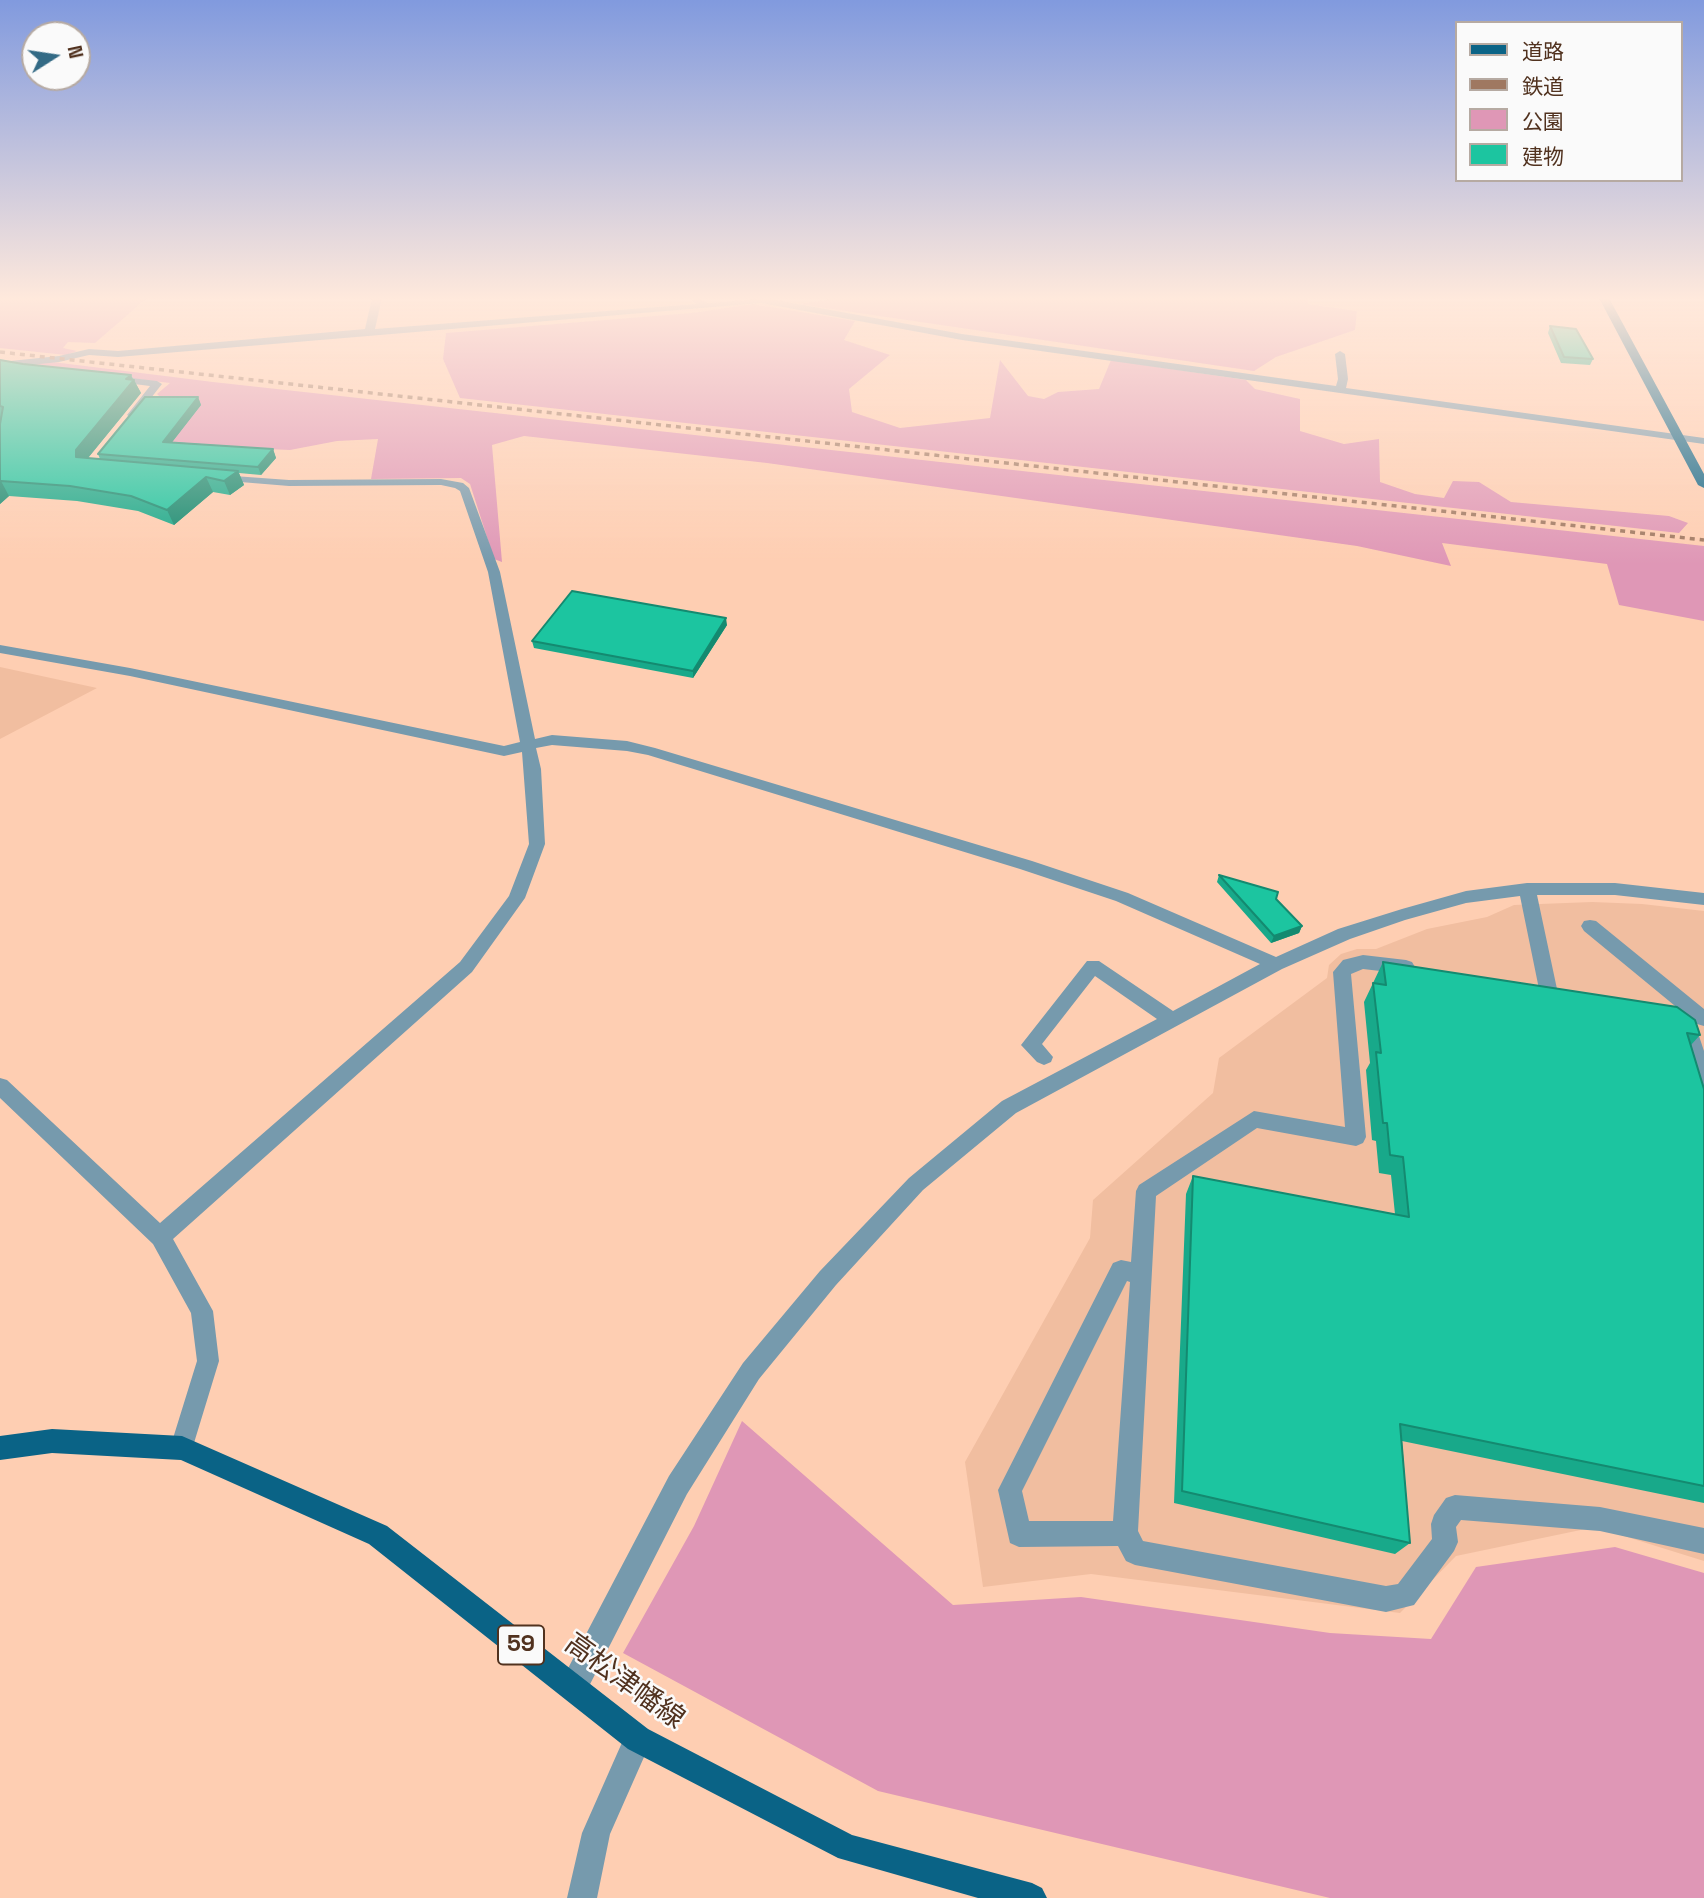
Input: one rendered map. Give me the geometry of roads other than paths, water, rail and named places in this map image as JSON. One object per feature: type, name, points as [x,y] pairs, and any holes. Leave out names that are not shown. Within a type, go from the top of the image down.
[{"type":"main road","points":[[1652,387],[1704,485]]},
{"type":"main road","name":"高松津幡線","points":[[0,1448],[52,1441],[182,1448],[378,1535],[574,1686],[638,1739],[848,1848],[1032,1898]]},
{"type":"street","points":[[123,426],[155,387]]},
{"type":"street","points":[[1322,387],[1704,441]]},
{"type":"street","points":[[160,1237],[466,967],[517,898],[537,844],[533,769],[494,572],[465,490],[459,485],[441,482],[289,483],[209,477]]},
{"type":"street","points":[[0,649],[130,672],[504,751],[552,740],[627,746],[650,751],[1026,865],[1122,897],[1276,964]]},
{"type":"street","points":[[574,1686],[678,1485],[751,1371],[828,1278],[916,1184],[1009,1107],[1276,964],[1344,934],[1402,915],[1465,897],[1527,890],[1615,889],[1704,899]]},
{"type":"street","points":[[1527,890],[1548,989]]},
{"type":"street","points":[[1590,926],[1699,1015]]},
{"type":"street","points":[[1425,970],[1363,962],[1349,965],[1342,972],[1356,1137],[1254,1119],[1146,1191],[1125,1533],[1135,1552],[1386,1599],[1405,1596],[1444,1542],[1443,1524],[1455,1507],[1600,1520],[1704,1541]]},
{"type":"street","points":[[1044,1057],[1030,1045],[1093,966],[1172,1020]]},
{"type":"street","points":[[1699,1015],[1671,1018],[1689,1033],[1704,1082]]},
{"type":"street","points":[[0,1086],[160,1237],[202,1311],[208,1361],[182,1448]]},
{"type":"street","points":[[1125,1533],[1019,1534],[1010,1490],[1121,1270],[1141,1274]]},
{"type":"street","points":[[582,1898],[596,1833],[638,1739]]},
{"type":"railway","points":[[313,387],[1704,540]]}]
